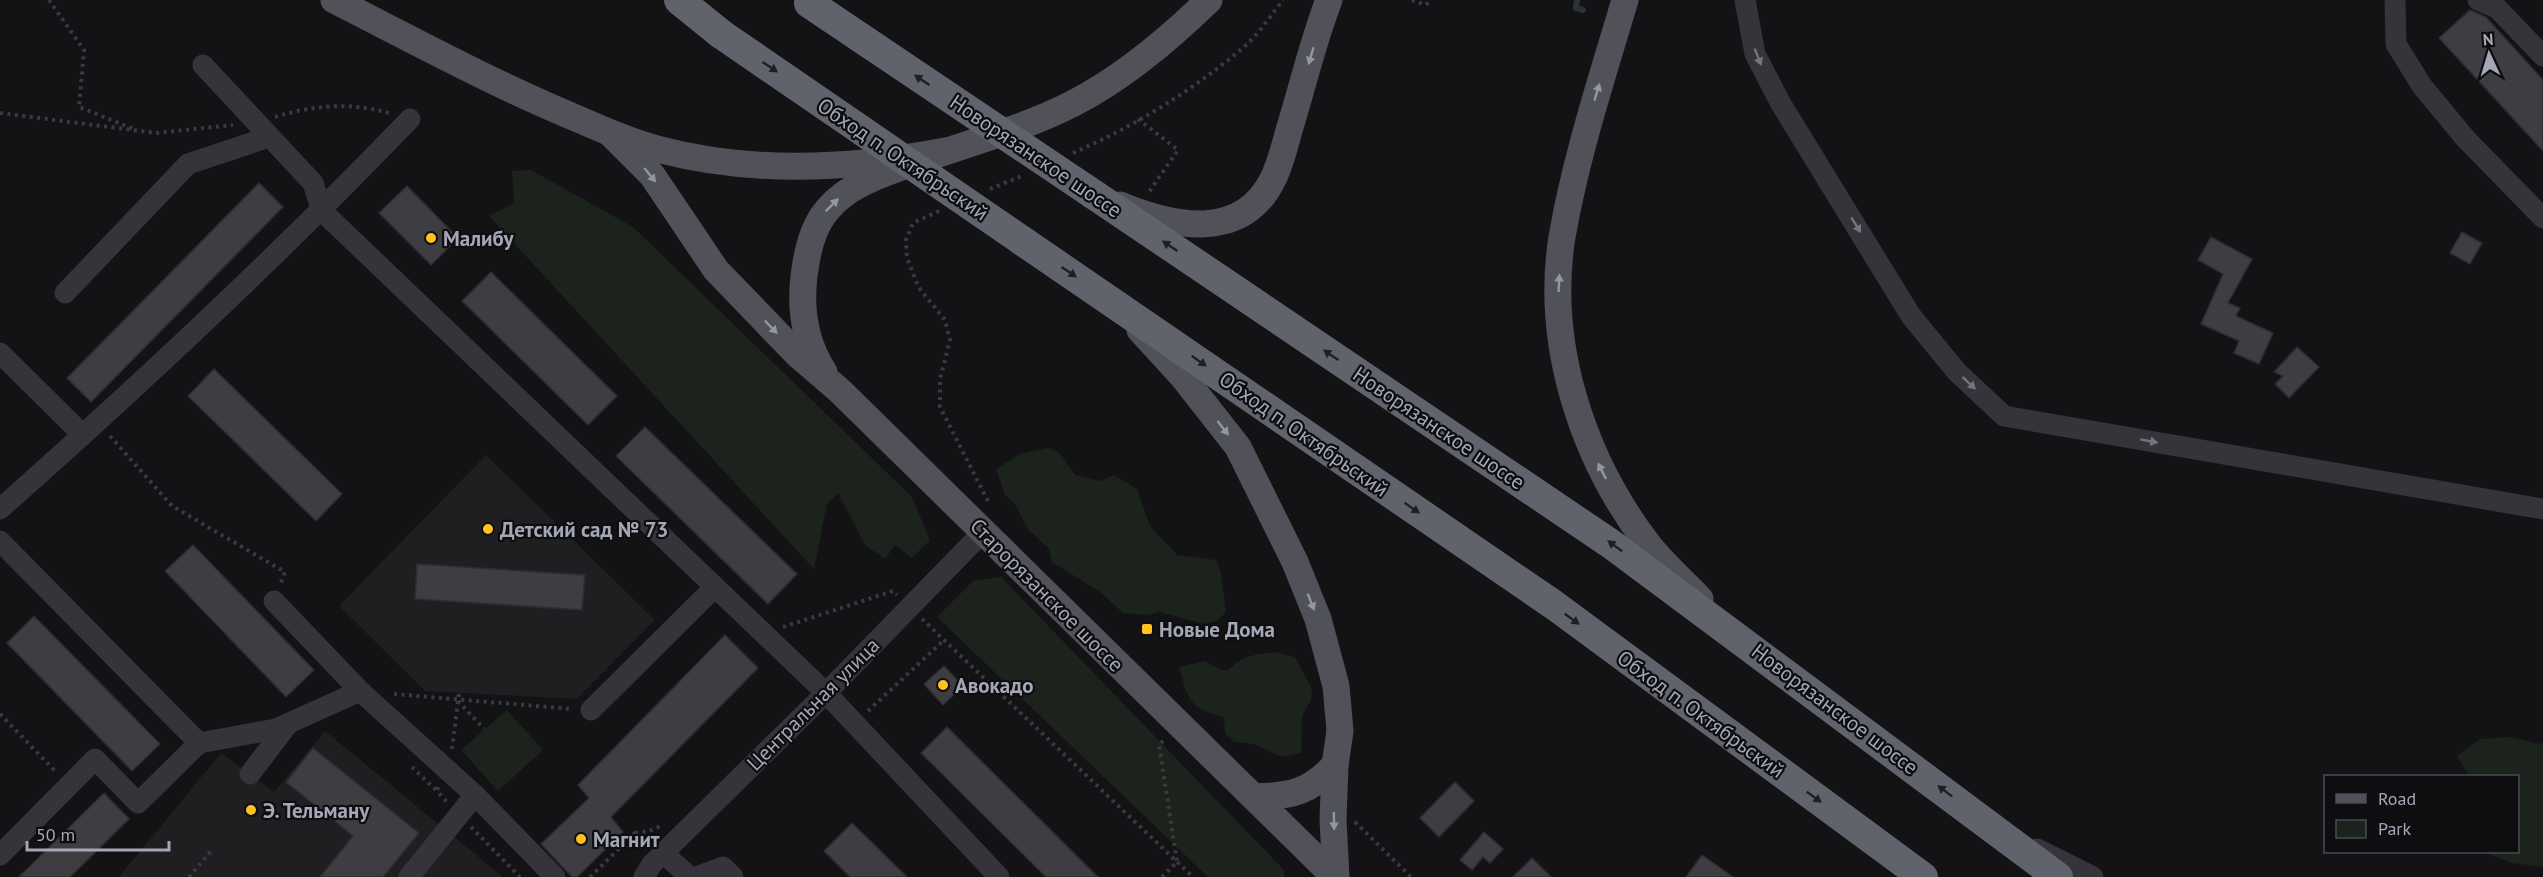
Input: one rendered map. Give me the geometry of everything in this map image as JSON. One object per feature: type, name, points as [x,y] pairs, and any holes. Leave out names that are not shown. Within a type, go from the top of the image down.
[{"type":"highway","name":"Обход п. Октябрьский","points":[[679,0],[722,34],[1554,606],[1923,877]]},
{"type":"highway","name":"Новорязанское шоссе","points":[[807,2],[1611,544],[1730,630],[2058,877]]},
{"type":"main road","points":[[334,0],[534,101],[610,133],[660,150],[750,165],[851,165],[898,160],[945,151]]},
{"type":"main road","points":[[840,391],[813,353],[806,332],[803,312],[807,256],[818,224],[837,199],[874,177],[1012,130],[1073,104],[1134,64],[1174,34],[1209,0]]},
{"type":"main road","points":[[1093,194],[1137,212],[1182,224],[1214,224],[1240,216],[1253,205],[1273,180],[1329,0]]},
{"type":"main road","points":[[1625,0],[1584,136],[1562,238],[1559,296],[1563,349],[1573,398],[1594,454],[1618,501],[1648,545],[1730,630]]},
{"type":"main road","points":[[610,133],[652,175],[716,270],[797,354],[840,391]]},
{"type":"main road","points":[[1116,304],[1184,377],[1238,447],[1295,562],[1318,620],[1336,686],[1340,730],[1335,765],[1333,820],[1336,877]]},
{"type":"main road","name":"Старорязанское шоссе","points":[[840,391],[1336,877]]},
{"type":"main road","points":[[1255,797],[1297,793],[1312,787],[1335,765]]},
{"type":"street","points":[[1746,0],[1755,54],[1781,104],[1905,306],[1958,372],[2004,416],[2543,509]]},
{"type":"street","points":[[2396,0],[2396,44],[2422,86],[2465,138],[2543,218]]},
{"type":"street","points":[[2478,0],[2497,8],[2543,56]]},
{"type":"street","points":[[203,65],[312,183],[322,211],[826,693],[999,877]]},
{"type":"street","points":[[0,509],[90,429],[322,211],[410,119]]},
{"type":"street","points":[[65,293],[188,164],[262,130]]},
{"type":"street","points":[[0,353],[90,429]]},
{"type":"street","name":"Центральная улица","points":[[646,874],[663,853],[826,693],[983,532]]},
{"type":"street","points":[[0,541],[199,743]]},
{"type":"street","points":[[591,710],[715,587]]},
{"type":"street","points":[[274,602],[360,691],[475,795],[555,877]]},
{"type":"street","points":[[0,855],[95,759],[138,803],[199,743],[276,729],[360,691]]},
{"type":"street","points":[[250,774],[288,723]]},
{"type":"street","points":[[409,877],[475,795]]},
{"type":"street","points":[[1992,826],[2093,877]]},
{"type":"street","points":[[663,853],[690,877]]},
{"type":"street","points":[[696,877],[723,867],[733,877]]},
{"type":"path","points":[[49,0],[84,50],[79,106],[142,132]]},
{"type":"path","points":[[1072,154],[1104,140],[1184,91],[1246,45],[1283,0]]},
{"type":"path","points":[[1412,0],[1426,5],[1431,0]]},
{"type":"path","points":[[0,113],[142,132],[262,130],[304,108],[362,106],[410,119]]},
{"type":"path","points":[[1138,119],[1178,150],[1147,194]]},
{"type":"path","points":[[987,191],[1030,172]]},
{"type":"path","points":[[945,209],[913,223],[906,240],[907,258],[920,288],[945,320],[950,340],[940,379],[940,407],[990,505]]},
{"type":"path","points":[[90,429],[172,506],[285,572],[274,602]]},
{"type":"path","points":[[764,633],[893,591]]},
{"type":"path","points":[[920,617],[1192,877]]},
{"type":"path","points":[[855,723],[944,640]]},
{"type":"path","points":[[360,691],[458,701],[591,710]]},
{"type":"path","points":[[458,701],[484,729]]},
{"type":"path","points":[[0,714],[69,785]]},
{"type":"path","points":[[1177,862],[1160,745],[1179,725]]},
{"type":"path","points":[[1354,821],[1411,877]]},
{"type":"path","points":[[590,877],[635,833],[646,874]]},
{"type":"path","points":[[189,877],[211,851]]},
{"type":"path","points":[[1162,877],[1177,862]]},
{"type":"shaded area","name":"Детский сад № 73","points":[[486,455],[655,620],[577,699],[425,691],[339,606]]},
{"type":"shaded area","points":[[325,731],[503,877],[119,877],[221,753],[274,792]]},
{"type":"green space","points":[[531,170],[633,227],[912,497],[930,540],[912,558],[895,545],[885,559],[865,545],[838,493],[827,504],[814,569],[489,216],[514,203],[512,171]]},
{"type":"green space","points":[[1048,448],[1060,453],[1075,475],[1101,481],[1114,475],[1137,489],[1150,526],[1177,555],[1216,560],[1221,573],[1226,612],[1217,621],[1204,624],[1160,612],[1147,615],[1123,613],[1100,592],[1052,562],[1049,549],[1028,529],[1015,504],[1005,495],[996,469],[1020,454]]},
{"type":"green space","points":[[1001,577],[1284,870],[1284,877],[1208,877],[937,617],[973,581]]},
{"type":"green space","points":[[1276,652],[1295,657],[1312,689],[1311,700],[1302,716],[1301,753],[1282,757],[1254,744],[1234,742],[1226,735],[1223,717],[1203,710],[1191,701],[1179,667],[1205,661],[1222,670],[1229,670],[1247,657]]},
{"type":"green space","points":[[507,710],[543,750],[498,791],[461,750]]},
{"type":"green space","points":[[2510,737],[2540,744],[2543,742],[2543,867],[2512,863],[2486,853],[2519,853],[2519,775],[2468,775],[2457,756],[2480,739]]},
{"type":"building","points":[[2470,10],[2486,17],[2543,80],[2543,151],[2439,38]]},
{"type":"building","points":[[259,183],[283,207],[91,402],[67,378]]},
{"type":"building","points":[[407,186],[458,238],[431,265],[379,213]]},
{"type":"building","points":[[2462,232],[2482,243],[2470,264],[2450,253]]},
{"type":"building","points":[[2211,237],[2252,259],[2228,303],[2240,308],[2236,316],[2273,333],[2259,364],[2234,353],[2239,341],[2201,324],[2223,274],[2198,260]]},
{"type":"building","points":[[491,272],[617,396],[588,425],[462,301]]},
{"type":"building","points":[[2297,347],[2319,367],[2289,398],[2275,384],[2283,376],[2274,372]]},
{"type":"building","points":[[214,369],[342,494],[316,521],[188,396]]},
{"type":"building","points":[[645,427],[797,574],[768,604],[616,456]]},
{"type":"building","points":[[193,545],[314,670],[286,697],[165,571]]},
{"type":"building","points":[[417,564],[585,575],[582,610],[415,599]]},
{"type":"building","points":[[34,616],[160,744],[132,771],[7,643]]},
{"type":"building","points":[[725,635],[758,668],[611,817],[623,832],[577,877],[572,877],[541,844],[589,798],[578,785]]},
{"type":"building","points":[[944,666],[963,686],[943,705],[924,684]]},
{"type":"building","points":[[947,727],[1098,877],[1046,877],[921,753]]},
{"type":"building","points":[[313,748],[419,833],[383,877],[320,877],[353,836],[286,782]]},
{"type":"building","points":[[1455,782],[1474,801],[1439,837],[1420,818]]},
{"type":"building","points":[[104,793],[129,819],[70,877],[19,877]]},
{"type":"building","points":[[852,823],[907,877],[850,877],[824,851]]},
{"type":"building","points":[[1484,832],[1503,849],[1490,863],[1483,857],[1472,870],[1460,860]]},
{"type":"building","points":[[1702,855],[1733,877],[1686,877]]},
{"type":"building","points":[[1532,858],[1551,877],[1513,877]]},
{"type":"waterway","points":[[1577,0],[1576,8],[1583,10]]},
{"type":"place","name":"Малибу","points":[[431,238]]},
{"type":"place","name":"Детский сад № 73","points":[[488,529]]},
{"type":"place","name":"Новые Дома","points":[[1147,629]]},
{"type":"place","name":"Авокадо","points":[[943,685]]},
{"type":"place","name":"Э. Тельману","points":[[251,810]]},
{"type":"place","name":"Магнит","points":[[581,839]]}]
